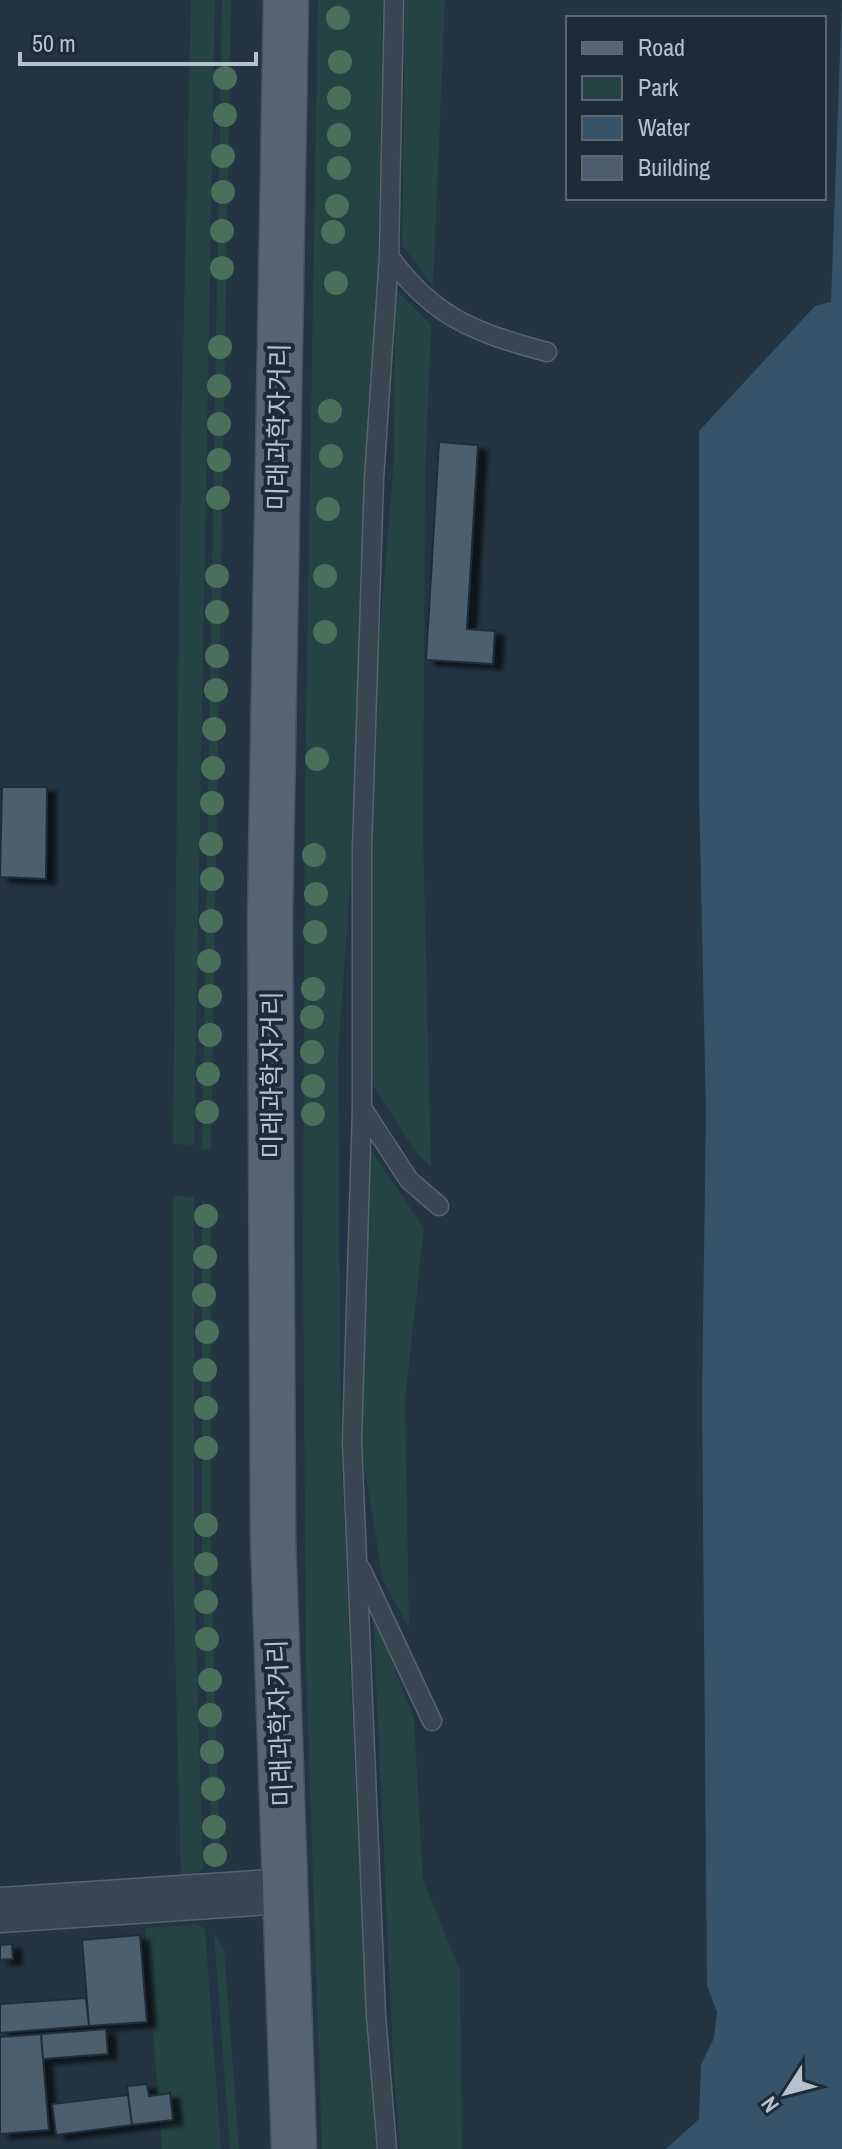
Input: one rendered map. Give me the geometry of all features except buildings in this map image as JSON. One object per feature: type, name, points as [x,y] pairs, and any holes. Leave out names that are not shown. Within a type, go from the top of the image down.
[{"type":"main road","name":"미래과학자거리","points":[[286,0],[270,917],[273,1536],[294,2149]]},
{"type":"street","points":[[0,1910],[285,1891]]},
{"type":"lane","points":[[387,2149],[376,2015],[352,1441],[362,1108],[362,849],[374,479],[389,256],[394,0]]},
{"type":"lane","points":[[389,256],[410,286],[429,302],[485,335],[547,352]]},
{"type":"lane","points":[[362,1108],[409,1180],[439,1206]]},
{"type":"lane","points":[[358,1563],[432,1721]]},
{"type":"green space","points":[[191,0],[215,0],[194,1145],[173,1144],[181,450]]},
{"type":"green space","points":[[222,0],[231,0],[211,1149],[202,1149]]},
{"type":"green space","points":[[318,0],[383,0],[377,336],[353,847],[338,1054],[341,1444],[356,1806],[376,2149],[322,2149],[306,1667],[303,1258],[305,780]]},
{"type":"green space","points":[[405,0],[445,0],[433,286],[402,245]]},
{"type":"green space","points":[[395,289],[431,325],[425,478],[423,835],[431,1168],[413,1148],[374,1087],[367,1034],[378,655],[394,459]]},
{"type":"green space","points":[[368,1145],[424,1228],[405,1400],[409,1628],[383,1581],[360,1439],[368,1277]]},
{"type":"green space","points":[[173,1196],[194,1197],[194,1567],[203,1867],[195,1879],[181,1885],[173,1559]]},
{"type":"green space","points":[[202,1200],[211,1209],[211,1563],[220,1856],[212,1866],[202,1563]]},
{"type":"green space","points":[[373,1614],[414,1719],[423,1881],[460,1970],[462,2149],[400,2149],[393,2060]]},
{"type":"green space","points":[[196,1924],[205,1929],[221,2149],[162,2149],[145,1928]]},
{"type":"green space","points":[[214,1934],[224,1948],[239,2149],[230,2149]]},
{"type":"water","points":[[842,0],[842,2149],[666,2149],[699,2119],[701,2065],[714,2038],[717,2012],[707,1985],[702,1397],[706,1113],[699,789],[699,431],[815,306],[831,302]]}]
